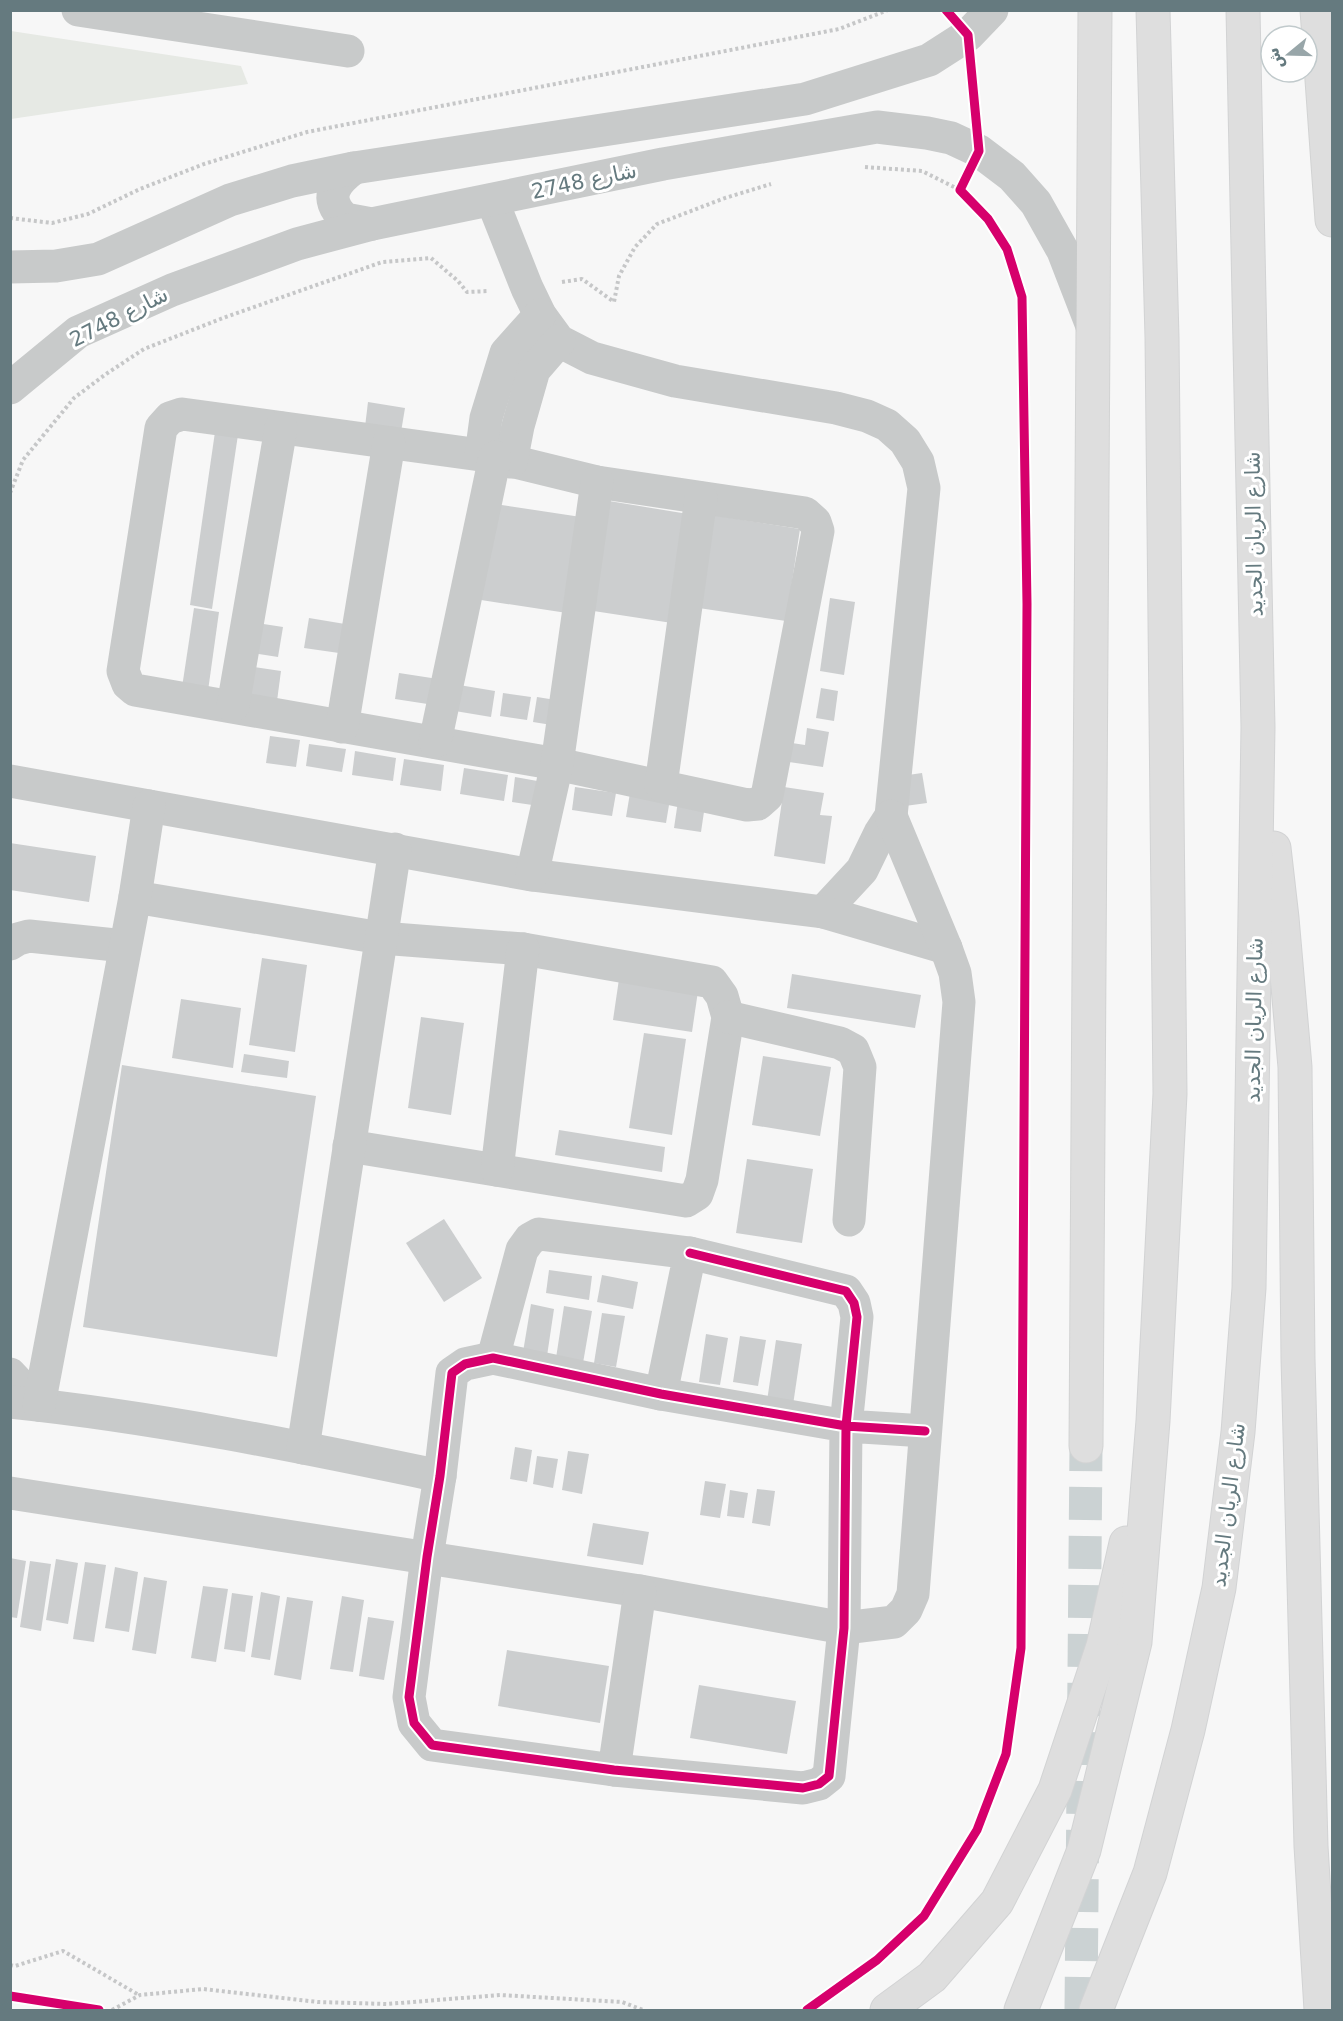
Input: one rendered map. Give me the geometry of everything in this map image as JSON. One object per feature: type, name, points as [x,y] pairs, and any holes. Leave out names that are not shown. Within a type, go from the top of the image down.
[{"type":"main road","points":[[1086,1446],[1095,10]]},
{"type":"main road","points":[[1021,2010],[1084,1850],[1135,1642],[1153,1421],[1170,1094],[1162,337],[1153,10]]},
{"type":"main road","name":"شارع الريان الجديد","points":[[1096,2010],[1150,1873],[1188,1730],[1219,1588],[1238,1432],[1249,1288],[1258,727],[1244,10]]},
{"type":"main road","points":[[1317,10],[1332,220]]},
{"type":"main road","points":[[1258,727],[1282,918],[1295,1067],[1298,1359],[1309,1775],[1321,2010]]},
{"type":"main road","points":[[887,2010],[932,1977],[997,1902],[1055,1790],[1103,1646],[1153,1421]]},
{"type":"street","points":[[78,10],[348,51]]},
{"type":"street","points":[[10,267],[56,266],[98,259],[230,200],[292,181],[354,168],[805,99],[928,60],[968,34],[992,10]]},
{"type":"street","name":"شارع 2748","points":[[10,388],[78,332],[225,269],[297,244],[372,224],[663,164],[877,127],[951,138],[979,151],[1012,176],[1036,203],[1063,251],[1092,326]]},
{"type":"street","points":[[354,168],[334,187],[332,192],[335,206],[345,219],[372,224]]},
{"type":"street","points":[[492,200],[527,288],[550,328],[592,358],[675,381],[836,408],[867,416],[887,425],[905,441],[918,462],[924,488],[891,816],[862,870],[823,912]]},
{"type":"street","points":[[435,742],[496,458],[486,418],[506,353],[550,328]]},
{"type":"street","points":[[182,414],[389,443],[496,458],[597,482],[805,513],[815,522],[818,531],[767,796],[758,804],[747,805],[557,764],[135,690],[128,684],[123,671],[161,428],[170,417],[182,414]]},
{"type":"street","points":[[233,706],[281,428]]},
{"type":"street","points":[[342,727],[389,443]]},
{"type":"street","points":[[532,875],[557,764],[597,482]]},
{"type":"street","points":[[661,785],[701,498]]},
{"type":"street","points":[[10,781],[532,875],[823,912],[946,948]]},
{"type":"street","points":[[25,1403],[125,946],[149,806]]},
{"type":"street","points":[[10,1493],[640,1591],[844,1628],[894,1622],[906,1610],[913,1594],[959,1002],[955,974],[946,948],[891,816]]},
{"type":"street","points":[[303,1448],[395,849]]},
{"type":"street","points":[[135,897],[381,938],[523,949],[712,982],[722,996],[728,1017],[702,1180],[697,1194],[686,1201],[349,1146]]},
{"type":"street","points":[[10,944],[29,936],[125,946]]},
{"type":"street","points":[[497,1170],[523,949]]},
{"type":"street","points":[[728,1017],[840,1043],[853,1050],[860,1067],[849,1220]]},
{"type":"street","points":[[493,1358],[522,1250],[530,1239],[539,1234],[690,1252],[846,1291],[854,1303],[857,1317],[846,1426],[844,1628],[829,1776],[819,1784],[803,1788],[614,1770],[432,1745],[414,1723],[409,1697],[452,1372],[465,1364],[493,1358],[661,1394],[846,1426],[925,1431]]},
{"type":"street","points":[[661,1394],[690,1252]]},
{"type":"street","points":[[10,1374],[25,1403]]},
{"type":"street","points":[[25,1403],[272,1441],[440,1476]]},
{"type":"street","points":[[614,1770],[640,1591]]},
{"type":"path","points":[[10,218],[52,223],[88,214],[140,189],[204,164],[307,132],[839,29],[888,10]]},
{"type":"path","points":[[967,197],[960,190],[979,151]]},
{"type":"path","points":[[10,493],[23,460],[74,398],[106,374]]},
{"type":"path","points":[[10,1965],[15,1966],[63,1951],[140,1995]]},
{"type":"path","points":[[112,2010],[140,1995],[203,1989],[318,2002],[387,2004],[500,1995],[622,2002],[643,2010]]},
{"type":"shaded area","points":[[11,31],[241,66],[248,84],[11,119]]},
{"type":"building","points":[[368,402],[405,408],[401,432],[365,427]]},
{"type":"building","points":[[216,425],[239,428],[212,609],[190,605]]},
{"type":"building","points":[[603,500],[688,514],[672,623],[587,610]]},
{"type":"building","points":[[495,504],[581,517],[567,613],[481,600]]},
{"type":"building","points":[[706,514],[800,529],[786,621],[692,607]]},
{"type":"building","points":[[830,598],[855,602],[844,675],[820,671]]},
{"type":"building","points":[[194,608],[219,612],[207,698],[181,694]]},
{"type":"building","points":[[309,618],[351,625],[346,654],[304,648]]},
{"type":"building","points":[[257,623],[283,627],[278,657],[252,653]]},
{"type":"building","points":[[254,667],[281,671],[277,701],[250,697]]},
{"type":"building","points":[[399,673],[438,679],[434,705],[395,699]]},
{"type":"building","points":[[453,684],[495,691],[491,717],[449,710]]},
{"type":"building","points":[[821,688],[838,691],[834,721],[816,718]]},
{"type":"building","points":[[503,693],[531,697],[527,720],[500,716]]},
{"type":"building","points":[[537,697],[562,701],[558,726],[533,722]]},
{"type":"building","points":[[807,728],[829,732],[823,767],[789,762],[792,743],[805,745]]},
{"type":"building","points":[[270,736],[300,740],[296,767],[266,763]]},
{"type":"building","points":[[309,744],[346,749],[342,772],[306,766]]},
{"type":"building","points":[[355,751],[396,758],[393,781],[352,775]]},
{"type":"building","points":[[404,759],[444,765],[441,791],[400,785]]},
{"type":"building","points":[[464,768],[508,775],[504,801],[460,794]]},
{"type":"building","points":[[922,773],[927,803],[905,806],[901,776]]},
{"type":"building","points":[[515,777],[543,782],[539,806],[512,802]]},
{"type":"building","points":[[575,787],[616,793],[612,816],[572,810]]},
{"type":"building","points":[[784,787],[824,793],[820,815],[832,816],[825,864],[774,856]]},
{"type":"building","points":[[630,793],[670,799],[666,823],[626,817]]},
{"type":"building","points":[[678,801],[705,805],[701,832],[674,828]]},
{"type":"building","points":[[10,843],[96,856],[89,902],[10,890]]},
{"type":"building","points":[[262,958],[307,965],[295,1052],[249,1045]]},
{"type":"building","points":[[792,974],[921,995],[915,1028],[787,1008]]},
{"type":"building","points":[[619,979],[698,991],[692,1032],[613,1020]]},
{"type":"building","points":[[181,999],[241,1008],[233,1068],[172,1058]]},
{"type":"building","points":[[421,1017],[464,1023],[451,1115],[408,1108]]},
{"type":"building","points":[[644,1033],[686,1039],[672,1135],[629,1128]]},
{"type":"building","points":[[244,1054],[289,1061],[287,1078],[241,1072]]},
{"type":"building","points":[[763,1056],[831,1067],[820,1136],[752,1125]]},
{"type":"building","points":[[122,1065],[316,1096],[277,1357],[83,1327]]},
{"type":"building","points":[[559,1130],[665,1147],[662,1172],[555,1155]]},
{"type":"building","points":[[747,1159],[813,1169],[802,1243],[736,1233]]},
{"type":"building","points":[[444,1219],[482,1278],[444,1302],[406,1243]]},
{"type":"building","points":[[549,1270],[592,1276],[589,1300],[546,1293]]},
{"type":"building","points":[[602,1275],[638,1282],[633,1309],[597,1302]]},
{"type":"building","points":[[531,1304],[554,1309],[547,1356],[523,1352]]},
{"type":"building","points":[[564,1306],[592,1311],[583,1363],[556,1358]]},
{"type":"building","points":[[602,1313],[625,1316],[616,1367],[594,1363]]},
{"type":"building","points":[[706,1334],[728,1338],[720,1385],[699,1382]]},
{"type":"building","points":[[740,1336],[766,1340],[758,1386],[733,1382]]},
{"type":"building","points":[[776,1340],[802,1344],[793,1405],[767,1401]]},
{"type":"building","points":[[515,1447],[532,1450],[527,1482],[510,1479]]},
{"type":"building","points":[[568,1451],[589,1454],[582,1494],[562,1490]]},
{"type":"building","points":[[537,1456],[558,1459],[553,1488],[533,1484]]},
{"type":"building","points":[[705,1481],[726,1484],[720,1518],[700,1515]]},
{"type":"building","points":[[757,1489],[775,1491],[770,1526],[752,1523]]},
{"type":"building","points":[[730,1490],[748,1493],[744,1518],[727,1516]]},
{"type":"building","points":[[593,1523],[649,1532],[643,1565],[587,1556]]},
{"type":"building","points":[[10,1558],[26,1561],[17,1618],[10,1617]]},
{"type":"building","points":[[56,1559],[78,1563],[68,1624],[46,1620]]},
{"type":"building","points":[[30,1561],[51,1564],[41,1631],[20,1627]]},
{"type":"building","points":[[85,1562],[106,1565],[94,1642],[73,1639]]},
{"type":"building","points":[[115,1567],[138,1572],[129,1632],[105,1628]]},
{"type":"building","points":[[144,1577],[167,1581],[156,1654],[132,1650]]},
{"type":"building","points":[[203,1586],[228,1589],[216,1662],[191,1658]]},
{"type":"building","points":[[261,1592],[280,1596],[270,1660],[251,1657]]},
{"type":"building","points":[[232,1593],[253,1596],[245,1652],[224,1649]]},
{"type":"building","points":[[342,1596],[364,1600],[353,1672],[330,1669]]},
{"type":"building","points":[[287,1597],[313,1601],[301,1680],[274,1675]]},
{"type":"building","points":[[368,1617],[394,1621],[384,1680],[359,1676]]},
{"type":"building","points":[[507,1650],[609,1666],[600,1723],[498,1706]]},
{"type":"building","points":[[699,1685],[796,1701],[787,1754],[690,1738]]},
{"type":"tunnel","points":[[1081,2010],[1086,1446]]},
{"type":"cycle path","points":[[807,2010],[877,1960],[924,1916],[977,1830],[1006,1754],[1021,1648],[1027,604],[1022,297],[1007,249],[988,219],[960,190],[979,151],[968,35],[946,10]]},
{"type":"cycle path","points":[[690,1253],[846,1291],[854,1303],[857,1317],[846,1426],[844,1628],[829,1776],[819,1784],[803,1788],[614,1770],[432,1745],[414,1723],[409,1697],[452,1373],[465,1364],[493,1358],[661,1394],[846,1426],[925,1431]]},
{"type":"cycle path","points":[[10,1996],[99,2010]]}]
